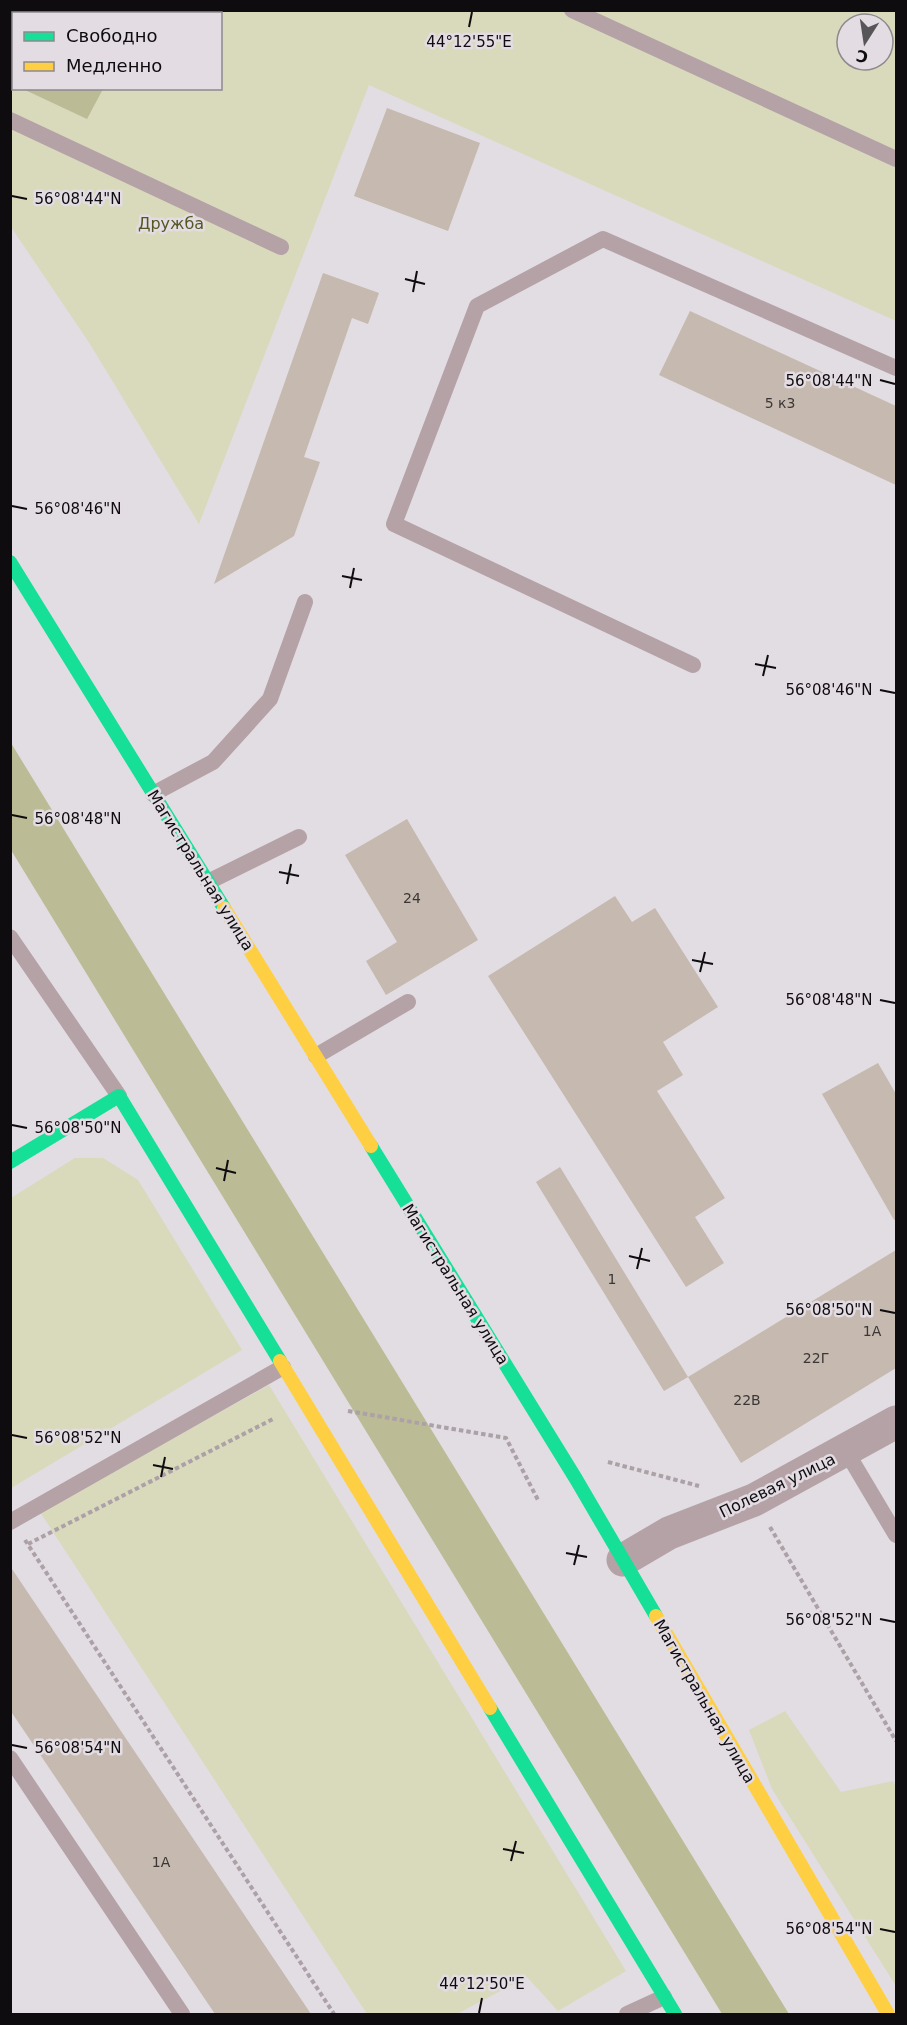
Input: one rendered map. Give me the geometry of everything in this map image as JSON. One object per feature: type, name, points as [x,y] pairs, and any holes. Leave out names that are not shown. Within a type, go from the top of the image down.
[{"type":"main road","name":"Магистральная улица","points":[[10,562],[576,1479],[888,2014]]},
{"type":"main road","points":[[10,1162],[119,1096],[675,2014]]},
{"type":"street","name":"Полевая улица","points":[[623,1560],[669,1533],[754,1500],[897,1422]]},
{"type":"lane","points":[[572,10],[897,159]]},
{"type":"lane","points":[[10,120],[281,247]]},
{"type":"lane","points":[[693,665],[394,524],[477,306],[603,238],[897,368]]},
{"type":"lane","points":[[153,794],[213,762],[270,699],[305,602]]},
{"type":"lane","points":[[208,882],[299,837]]},
{"type":"lane","points":[[10,937],[119,1096]]},
{"type":"lane","points":[[316,1056],[408,1002]]},
{"type":"lane","points":[[11,1521],[283,1367]]},
{"type":"lane","points":[[897,1432],[846,1451],[897,1535]]},
{"type":"lane","points":[[10,1758],[182,2014]]},
{"type":"lane","points":[[627,2014],[664,1997]]},
{"type":"path","points":[[27,1544],[304,1403],[506,1438],[538,1500]]},
{"type":"path","points":[[608,1462],[754,1500],[897,1740]]},
{"type":"path","points":[[11,1521],[334,2014]]},
{"type":"green space","points":[[11,10],[62,12],[12,12],[12,84],[10,83]]},
{"type":"green space","name":"Дружба","points":[[10,11],[896,11],[896,321],[369,85],[199,524],[90,344],[11,227]]},
{"type":"green space","points":[[25,90],[102,90],[87,119]]},
{"type":"green space","points":[[10,743],[789,2014],[722,2014],[11,850]]},
{"type":"green space","points":[[75,1158],[103,1158],[138,1180],[242,1350],[11,1488],[11,1198]]},
{"type":"green space","points":[[269,1385],[626,1971],[558,2011],[527,1977],[457,2014],[367,2014],[40,1512]]},
{"type":"green space","points":[[785,1711],[841,1792],[893,1781],[896,1787],[896,1986],[772,1789],[749,1730]]},
{"type":"building","points":[[387,108],[480,143],[448,231],[354,196]]},
{"type":"building","points":[[323,273],[379,293],[368,324],[352,318],[304,457],[320,462],[294,536],[214,584]]},
{"type":"building","points":[[690,311],[896,406],[896,485],[659,375]]},
{"type":"building","points":[[407,819],[478,940],[386,995],[366,961],[397,942],[345,855]]},
{"type":"building","points":[[615,896],[632,922],[655,908],[718,1007],[663,1042],[683,1075],[657,1091],[725,1198],[695,1217],[724,1263],[686,1287],[488,976]]},
{"type":"building","points":[[878,1063],[896,1094],[896,1219],[894,1220],[822,1094]]},
{"type":"building","points":[[560,1167],[688,1377],[664,1391],[536,1182]]},
{"type":"building","points":[[896,1250],[896,1368],[741,1463],[688,1377]]},
{"type":"building","points":[[10,1566],[311,2014],[215,2014],[10,1710]]},
{"type":"traffic: fast","points":[[10,562],[224,908]]},
{"type":"traffic: fast","points":[[10,1162],[119,1096],[280,1361]]},
{"type":"traffic: fast","points":[[371,1146],[576,1479],[656,1616]]},
{"type":"traffic: fast","points":[[490,1708],[675,2014]]},
{"type":"traffic: slow","points":[[224,908],[371,1146]]},
{"type":"traffic: slow","points":[[280,1361],[490,1708]]},
{"type":"traffic: slow","points":[[656,1616],[888,2014]]}]
